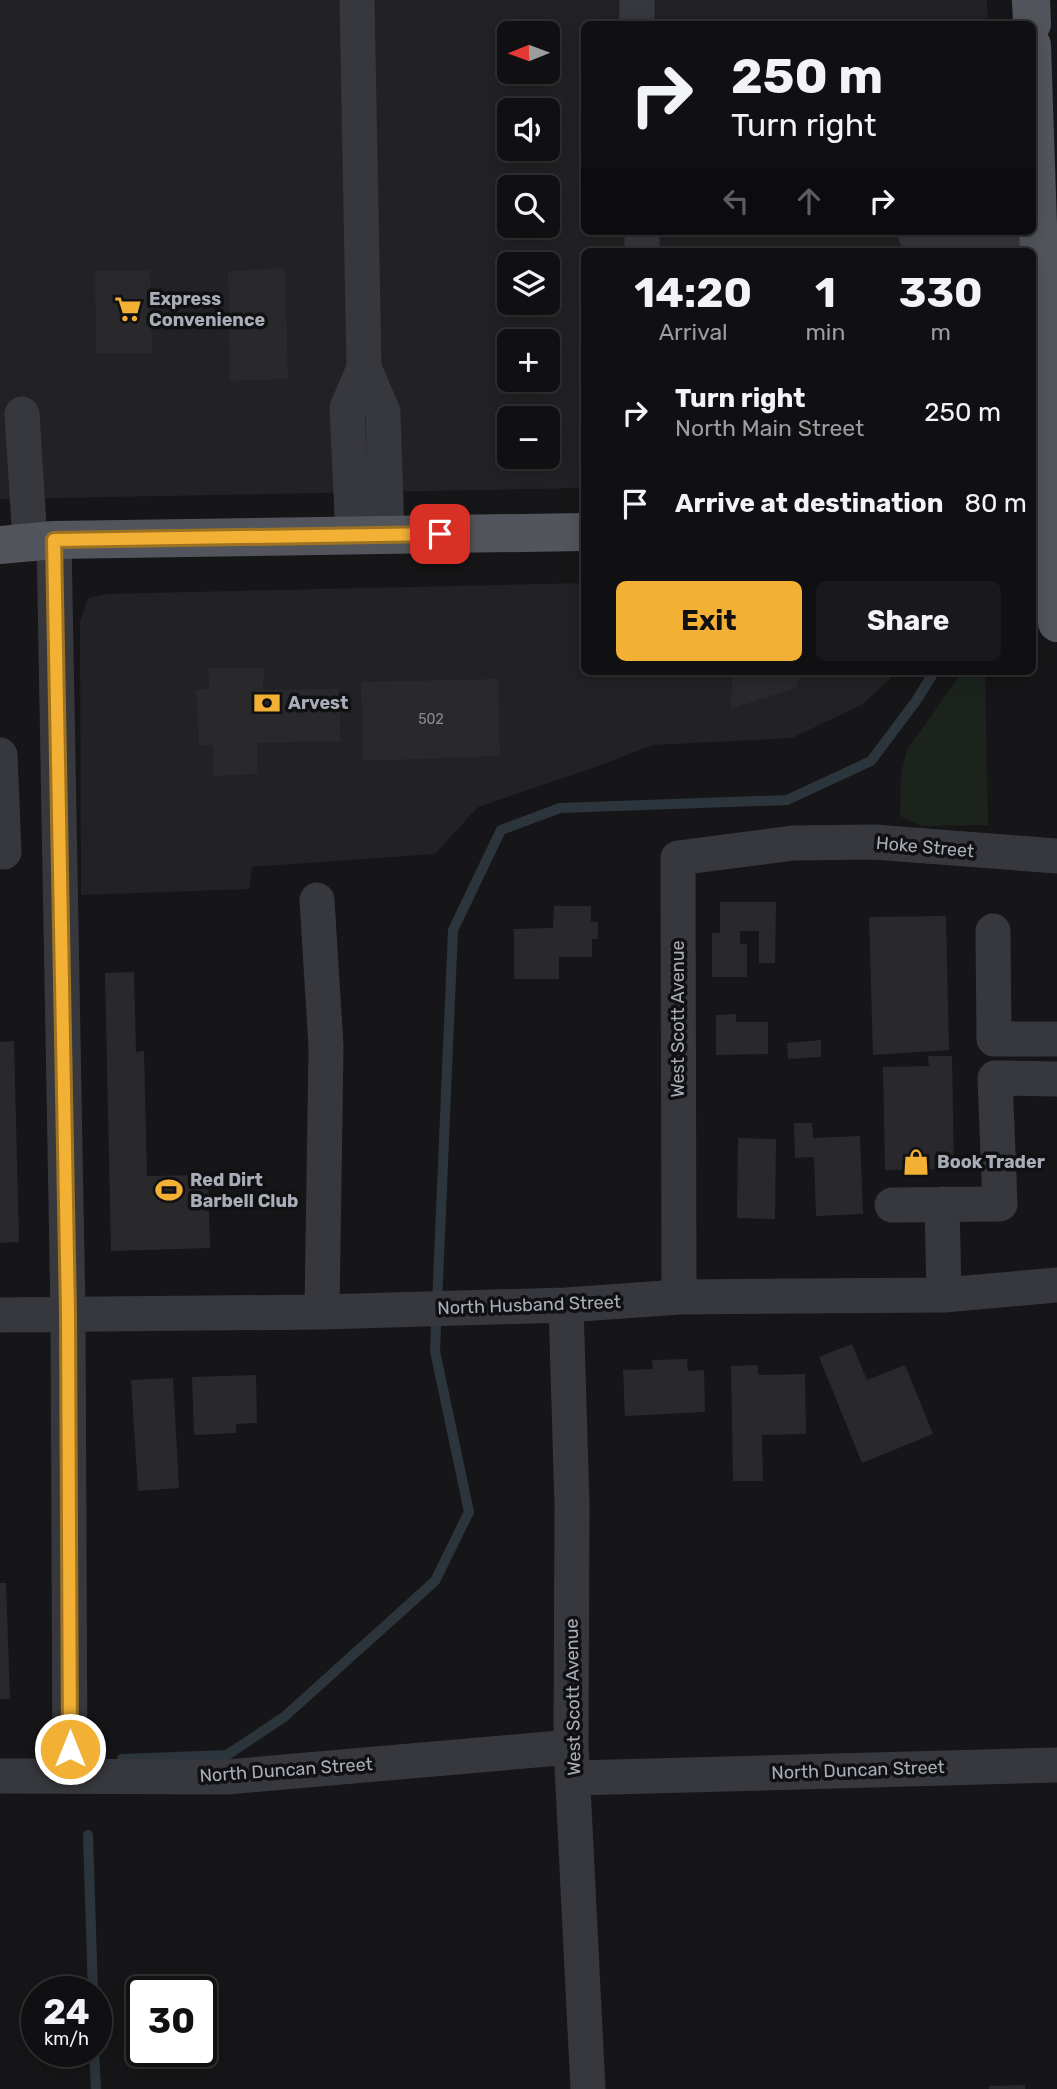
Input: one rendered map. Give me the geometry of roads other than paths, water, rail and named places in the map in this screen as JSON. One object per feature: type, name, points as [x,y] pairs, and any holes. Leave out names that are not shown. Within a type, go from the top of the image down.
[{"type":"main road","points":[[1031,0],[1032,21]]},
{"type":"main road","points":[[1036,154],[1046,525],[1057,623]]},
{"type":"main road","points":[[28,542],[581,532]]},
{"type":"street","points":[[357,0],[364,368],[383,412],[370,535]]},
{"type":"street","points":[[637,0],[638,21]]},
{"type":"street","points":[[916,236],[1039,235]]},
{"type":"street","points":[[22,414],[28,542],[59,852],[68,1313],[70,1776]]},
{"type":"street","points":[[0,755],[2,852],[59,852]]},
{"type":"street","name":"Hoke Street","points":[[793,843],[874,842],[1057,856]]},
{"type":"street","name":"West Scott Avenue","points":[[679,1297],[678,858],[793,843]]},
{"type":"street","points":[[317,900],[326,1047],[322,1312]]},
{"type":"street","points":[[993,931],[994,1039],[1057,1039]]},
{"type":"street","points":[[892,1205],[1000,1204],[995,1079],[1057,1079]]},
{"type":"street","points":[[942,1204],[944,1295]]},
{"type":"street","name":"North Husband Street","points":[[0,1315],[322,1312],[566,1305],[679,1297],[944,1295],[1057,1285]]},
{"type":"street","name":"West Scott Avenue","points":[[566,1305],[572,1504],[573,1763],[588,2089]]},
{"type":"street","name":"North Duncan Street","points":[[0,1776],[227,1777],[573,1763],[1057,1765]]},
{"type":"waterway","points":[[122,1759],[227,1755],[284,1717],[435,1581],[469,1512],[435,1351],[453,930],[501,830],[560,808],[787,800],[871,761],[932,675]]},
{"type":"waterway","points":[[88,1835],[92,1976]]},
{"type":"waterway","points":[[95,2067],[96,2089]]},
{"type":"place","name":"Express Convenience","points":[[128,309]]},
{"type":"place","name":"Arvest","points":[[267,703]]},
{"type":"place","name":"Book Trader","points":[[916,1162]]},
{"type":"place","name":"Red Dirt Barbell Club","points":[[169,1190]]}]
